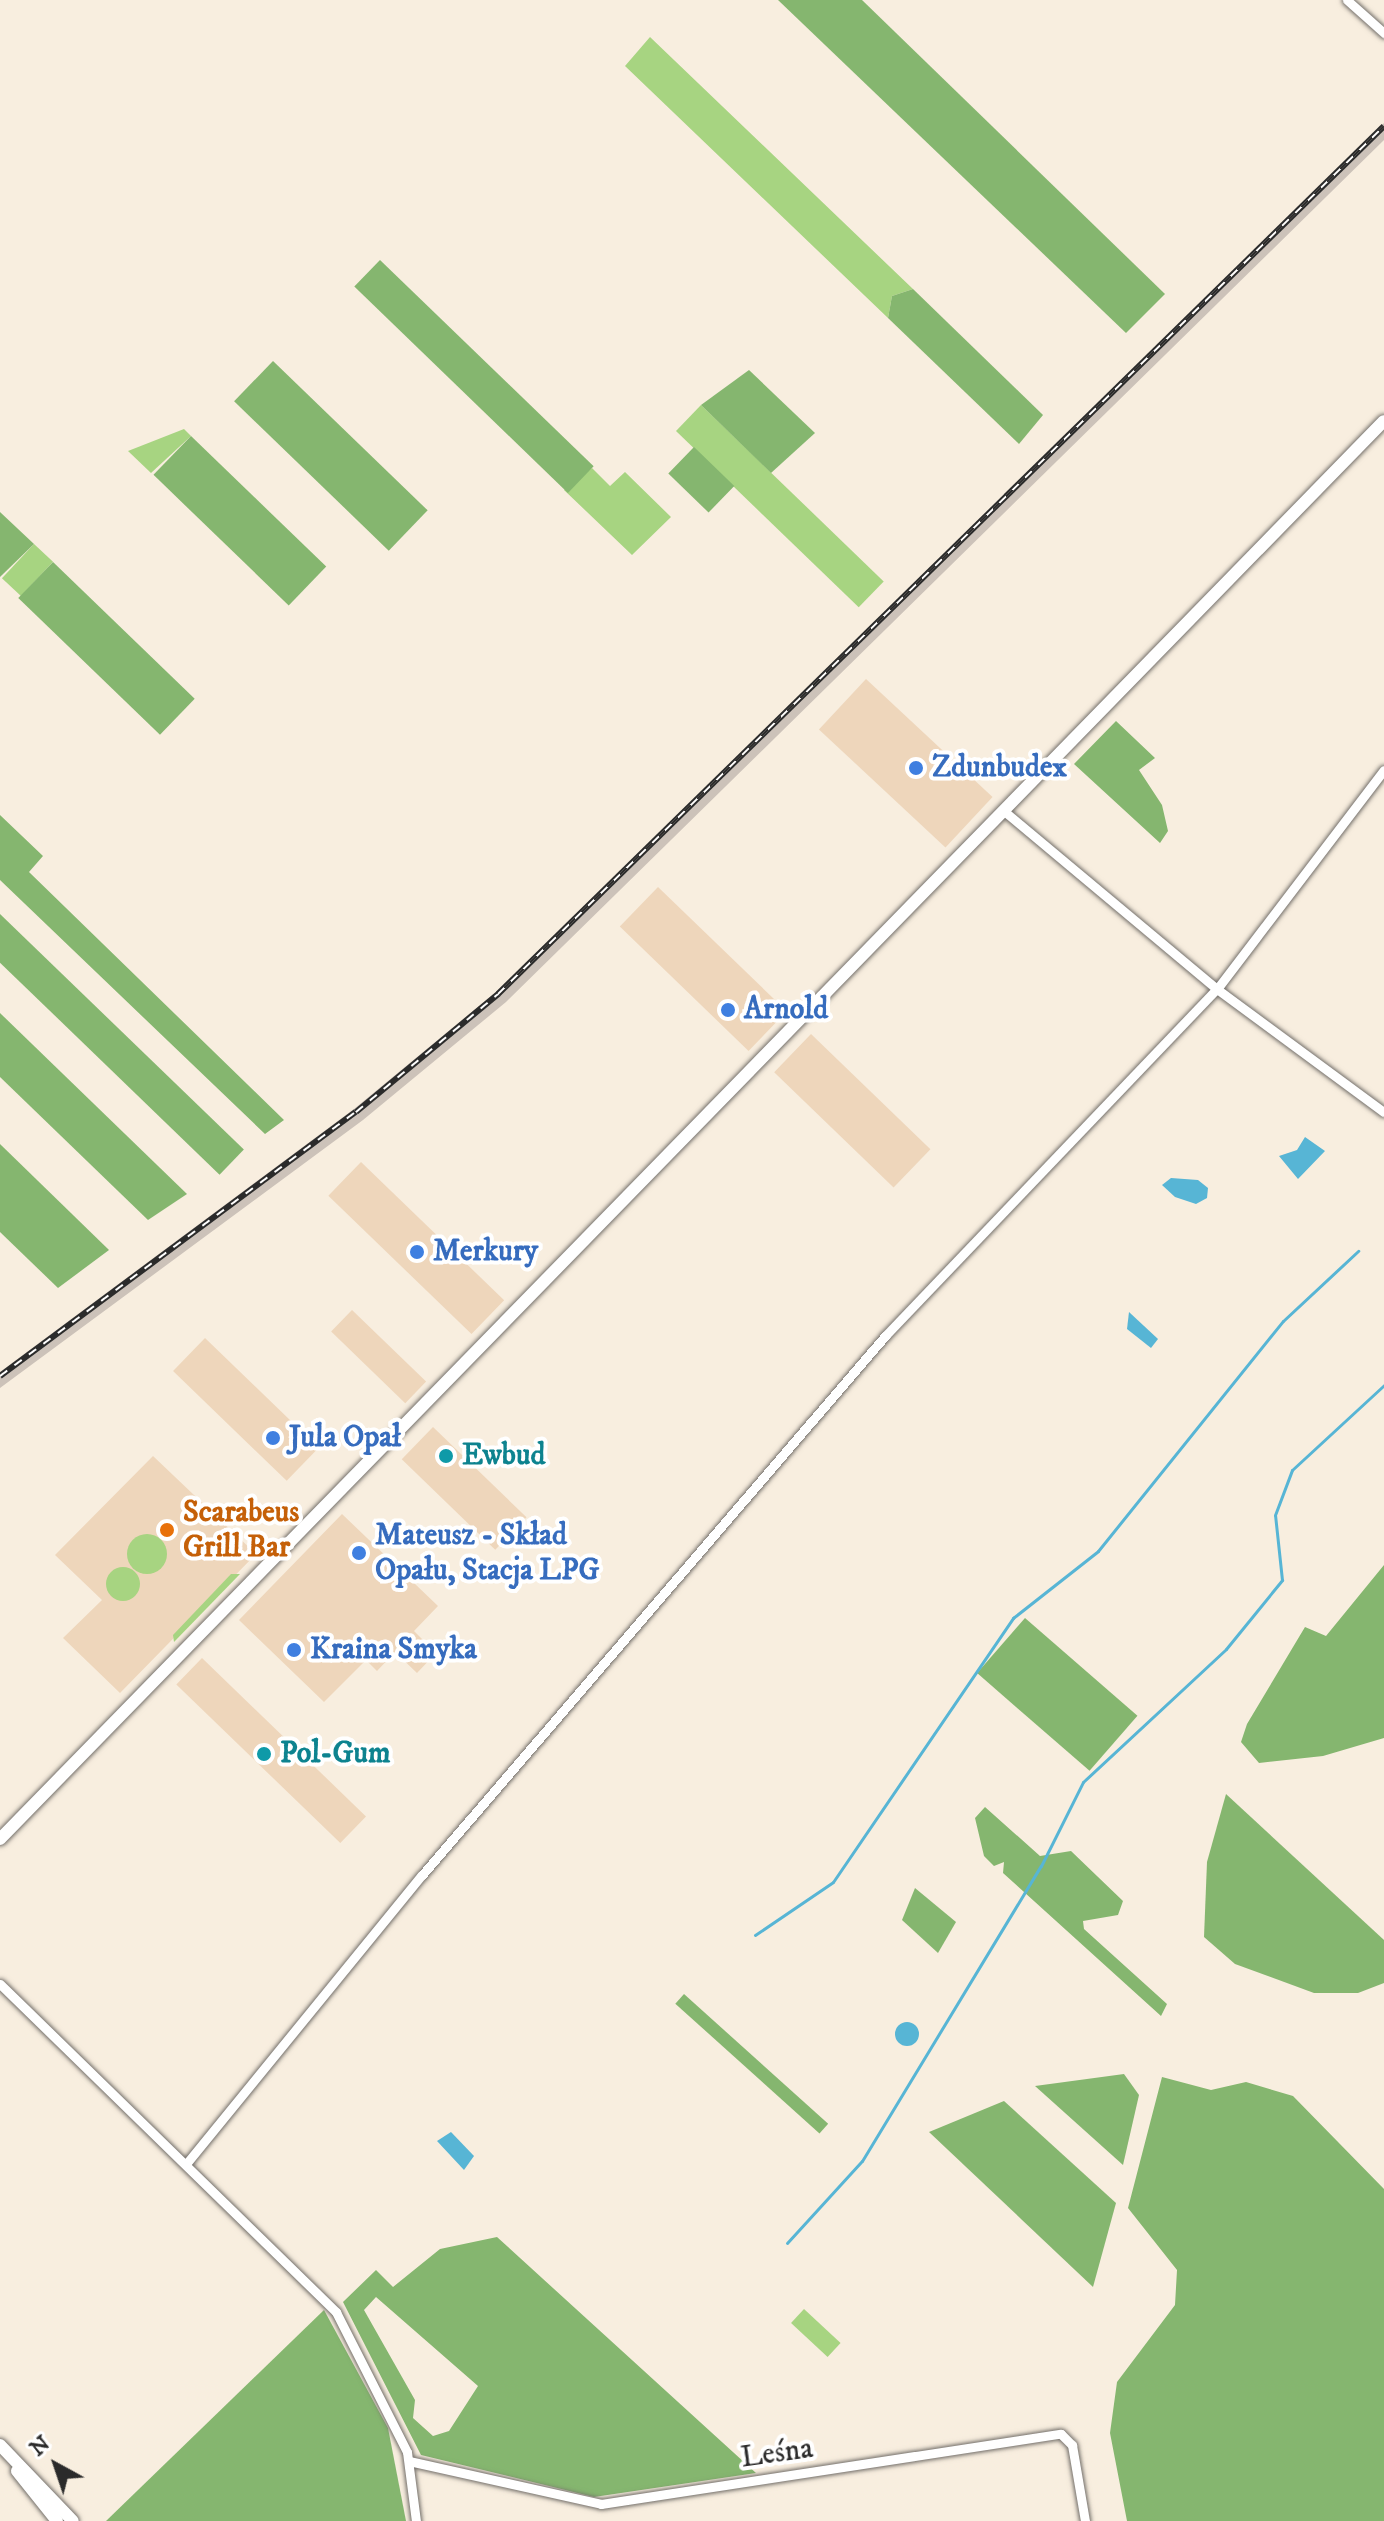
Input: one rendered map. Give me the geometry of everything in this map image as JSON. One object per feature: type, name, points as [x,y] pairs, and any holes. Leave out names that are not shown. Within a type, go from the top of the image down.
[{"type":"main road","points":[[0,1839],[1384,421]]},
{"type":"main road","points":[[0,2448],[57,2521]]},
{"type":"main road","points":[[0,2448],[73,2521]]},
{"type":"street","points":[[1347,0],[1384,33]]},
{"type":"street","points":[[186,2164],[422,1875],[885,1336],[1217,989],[1384,770]]},
{"type":"street","points":[[1004,811],[1217,989],[1384,1112]]},
{"type":"street","points":[[0,1984],[336,2312],[409,2461],[416,2521]]},
{"type":"street","name":"Leśna","points":[[409,2461],[601,2504],[1061,2434],[1072,2445],[1085,2521]]},
{"type":"shaded area","points":[[1384,123],[1384,140],[506,1002],[363,1120],[0,1388],[0,1372],[354,1109],[496,992]]},
{"type":"shaded area","points":[[866,679],[993,797],[945,847],[819,729]]},
{"type":"shaded area","points":[[658,887],[787,1011],[749,1051],[620,927]]},
{"type":"shaded area","points":[[811,1034],[930,1149],[894,1187],[774,1072]]},
{"type":"shaded area","points":[[361,1162],[504,1300],[471,1334],[328,1196]]},
{"type":"shaded area","points":[[352,1310],[426,1382],[405,1403],[331,1332]]},
{"type":"shaded area","points":[[205,1338],[319,1448],[287,1481],[173,1371]]},
{"type":"shaded area","points":[[433,1427],[527,1517],[495,1550],[402,1459]]},
{"type":"shaded area","points":[[153,1456],[256,1554],[120,1693],[63,1638],[102,1600],[55,1555]]},
{"type":"shaded area","points":[[342,1514],[438,1606],[414,1631],[436,1653],[417,1673],[395,1652],[377,1671],[366,1660],[324,1702],[239,1620]]},
{"type":"shaded area","points":[[202,1658],[366,1816],[340,1843],[176,1685]]},
{"type":"green space","points":[[778,0],[862,0],[1165,294],[1126,333]]},
{"type":"green space","points":[[650,37],[913,289],[892,296],[888,318],[625,66]]},
{"type":"green space","points":[[380,260],[594,466],[568,493],[354,287]]},
{"type":"green space","points":[[913,289],[1043,415],[1019,444],[888,318],[892,296]]},
{"type":"green space","points":[[273,361],[428,510],[389,551],[234,401]]},
{"type":"green space","points":[[749,370],[815,433],[771,473],[701,405]]},
{"type":"green space","points":[[701,405],[884,581],[859,607],[676,431]]},
{"type":"green space","points":[[184,429],[191,436],[151,473],[128,451]]},
{"type":"green space","points":[[191,436],[326,567],[289,605],[153,475]]},
{"type":"green space","points":[[694,447],[734,486],[709,513],[668,474]]},
{"type":"green space","points":[[592,468],[610,486],[625,472],[671,517],[632,555],[564,490]]},
{"type":"green space","points":[[0,512],[34,544],[0,577]]},
{"type":"green space","points":[[34,544],[53,562],[21,596],[2,578]]},
{"type":"green space","points":[[53,562],[195,699],[160,735],[18,598]]},
{"type":"green space","points":[[1116,721],[1155,758],[1139,770],[1162,805],[1168,831],[1160,843],[1074,764]]},
{"type":"green space","points":[[0,815],[43,856],[29,872],[284,1120],[265,1134],[0,880]]},
{"type":"green space","points":[[0,914],[244,1149],[220,1175],[0,963]]},
{"type":"green space","points":[[0,1013],[187,1194],[148,1220],[0,1077]]},
{"type":"green space","points":[[0,1144],[109,1250],[58,1288],[0,1232]]},
{"type":"green space","points":[[147,1534],[161,1540],[167,1554],[161,1568],[147,1574],[133,1568],[127,1554],[133,1540]]},
{"type":"green space","points":[[1384,1565],[1384,1738],[1323,1756],[1259,1763],[1241,1742],[1247,1724],[1305,1627],[1326,1636]]},
{"type":"green space","points":[[123,1567],[135,1572],[140,1584],[135,1596],[123,1601],[111,1596],[106,1584],[111,1572]]},
{"type":"green space","points":[[231,1574],[240,1574],[174,1642],[173,1635]]},
{"type":"green space","points":[[1025,1618],[1137,1716],[1090,1771],[977,1673]]},
{"type":"green space","points":[[1226,1794],[1384,1940],[1384,1983],[1358,1993],[1314,1993],[1235,1964],[1204,1937],[1207,1862]]},
{"type":"green space","points":[[985,1807],[1040,1856],[1071,1851],[1123,1901],[1118,1915],[1083,1921],[1084,1929],[1167,2004],[1161,2016],[1003,1873],[1004,1862],[994,1866],[984,1856],[975,1818]]},
{"type":"green space","points":[[915,1888],[956,1922],[938,1953],[902,1920]]},
{"type":"green space","points":[[684,1994],[828,2124],[819,2133],[675,2004]]},
{"type":"green space","points":[[1124,2074],[1139,2095],[1123,2165],[1035,2086]]},
{"type":"green space","points":[[1162,2077],[1211,2090],[1246,2082],[1293,2096],[1384,2189],[1384,2521],[1127,2521],[1110,2433],[1117,2382],[1175,2305],[1177,2270],[1128,2208]]},
{"type":"green space","points":[[1004,2101],[1116,2203],[1093,2287],[929,2132]]},
{"type":"green space","points":[[497,2237],[756,2473],[594,2497],[421,2455],[343,2302],[376,2270],[393,2287],[440,2249]],"holes":[[[376,2297],[478,2386],[449,2431],[433,2436],[413,2418],[415,2400],[364,2310]]]},
{"type":"green space","points":[[804,2309],[841,2343],[828,2357],[791,2323]]},
{"type":"green space","points":[[324,2310],[388,2428],[406,2521],[106,2521]]},
{"type":"water","points":[[1305,1137],[1325,1151],[1298,1179],[1279,1156],[1297,1150]]},
{"type":"water","points":[[1171,1178],[1198,1180],[1208,1188],[1207,1198],[1196,1204],[1175,1197],[1162,1185]]},
{"type":"water","points":[[1129,1312],[1158,1339],[1151,1348],[1127,1329]]},
{"type":"water","points":[[907,2022],[916,2025],[919,2034],[916,2043],[907,2046],[898,2043],[895,2034],[898,2025]]},
{"type":"water","points":[[451,2132],[474,2156],[464,2170],[437,2141]]},
{"type":"waterway","points":[[755,1935],[833,1882],[1013,1618],[1098,1551],[1283,1321],[1358,1251]]},
{"type":"waterway","points":[[787,2243],[862,2161],[1041,1866],[1083,1782],[1226,1649],[1282,1580],[1275,1515],[1292,1470],[1384,1385]]},
{"type":"railway","points":[[0,1376],[356,1112],[498,994],[1384,126]]},
{"type":"place","name":"Zdunbudex","points":[[916,768]]},
{"type":"place","name":"Arnold","points":[[728,1010]]},
{"type":"place","name":"Merkury","points":[[417,1252]]},
{"type":"place","name":"Jula Opał","points":[[273,1438]]},
{"type":"place","name":"Ewbud","points":[[446,1456]]},
{"type":"place","name":"Scarabeus Grill Bar","points":[[167,1530]]},
{"type":"place","name":"Mateusz - Skład Opału, Stacja LPG","points":[[359,1553]]},
{"type":"place","name":"Kraina Smyka","points":[[294,1650]]},
{"type":"place","name":"Pol-Gum","points":[[264,1754]]}]
